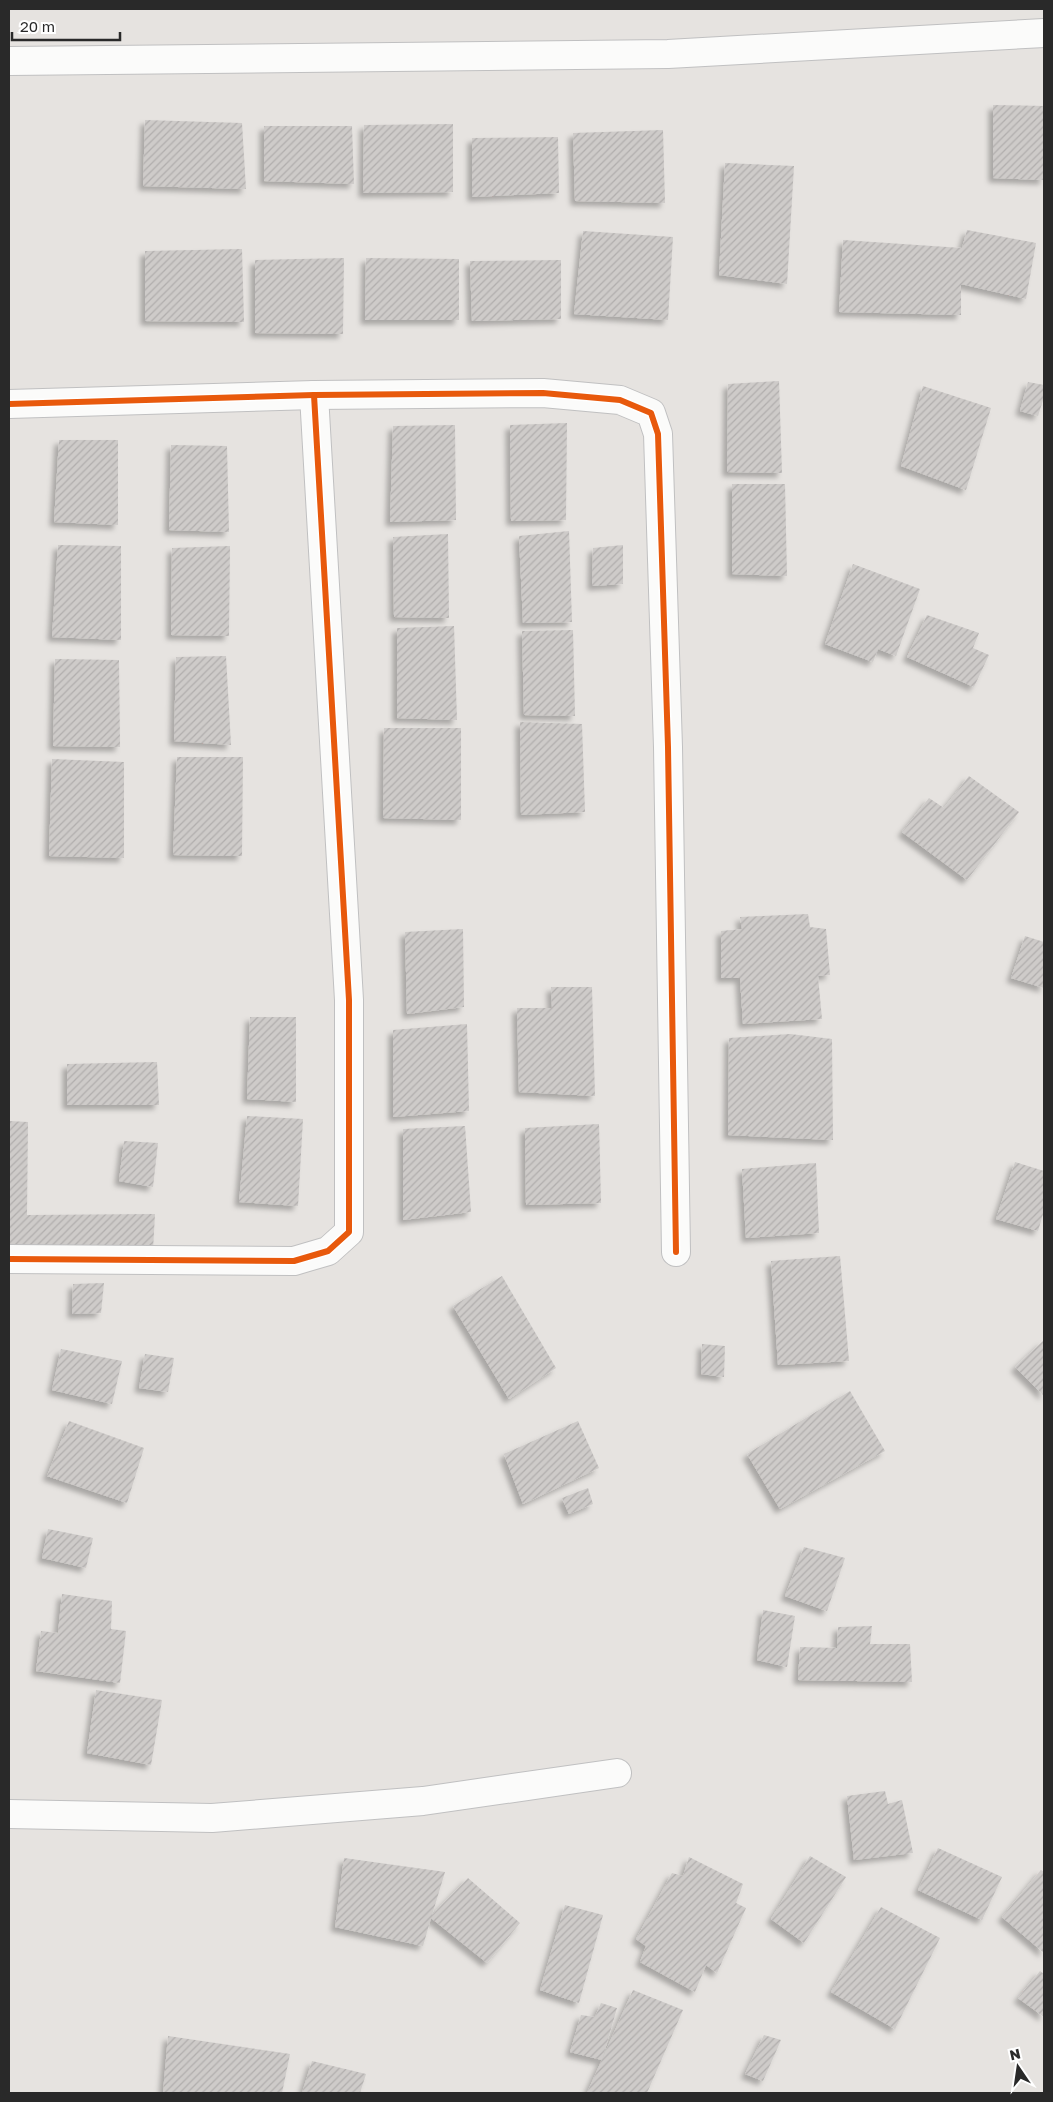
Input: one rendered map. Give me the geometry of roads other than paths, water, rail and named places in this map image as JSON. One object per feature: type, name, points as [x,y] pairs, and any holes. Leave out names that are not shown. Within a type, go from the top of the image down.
[{"type":"street","points":[[9,61],[668,54],[1044,33]]},
{"type":"street","points":[[9,404],[314,395],[543,393],[620,400],[651,413],[658,434],[668,738],[676,1252]]},
{"type":"street","points":[[9,1259],[294,1260],[328,1251],[349,1232],[349,1000],[314,395]]},
{"type":"street","points":[[9,1814],[212,1818],[423,1801],[617,1773]]}]
